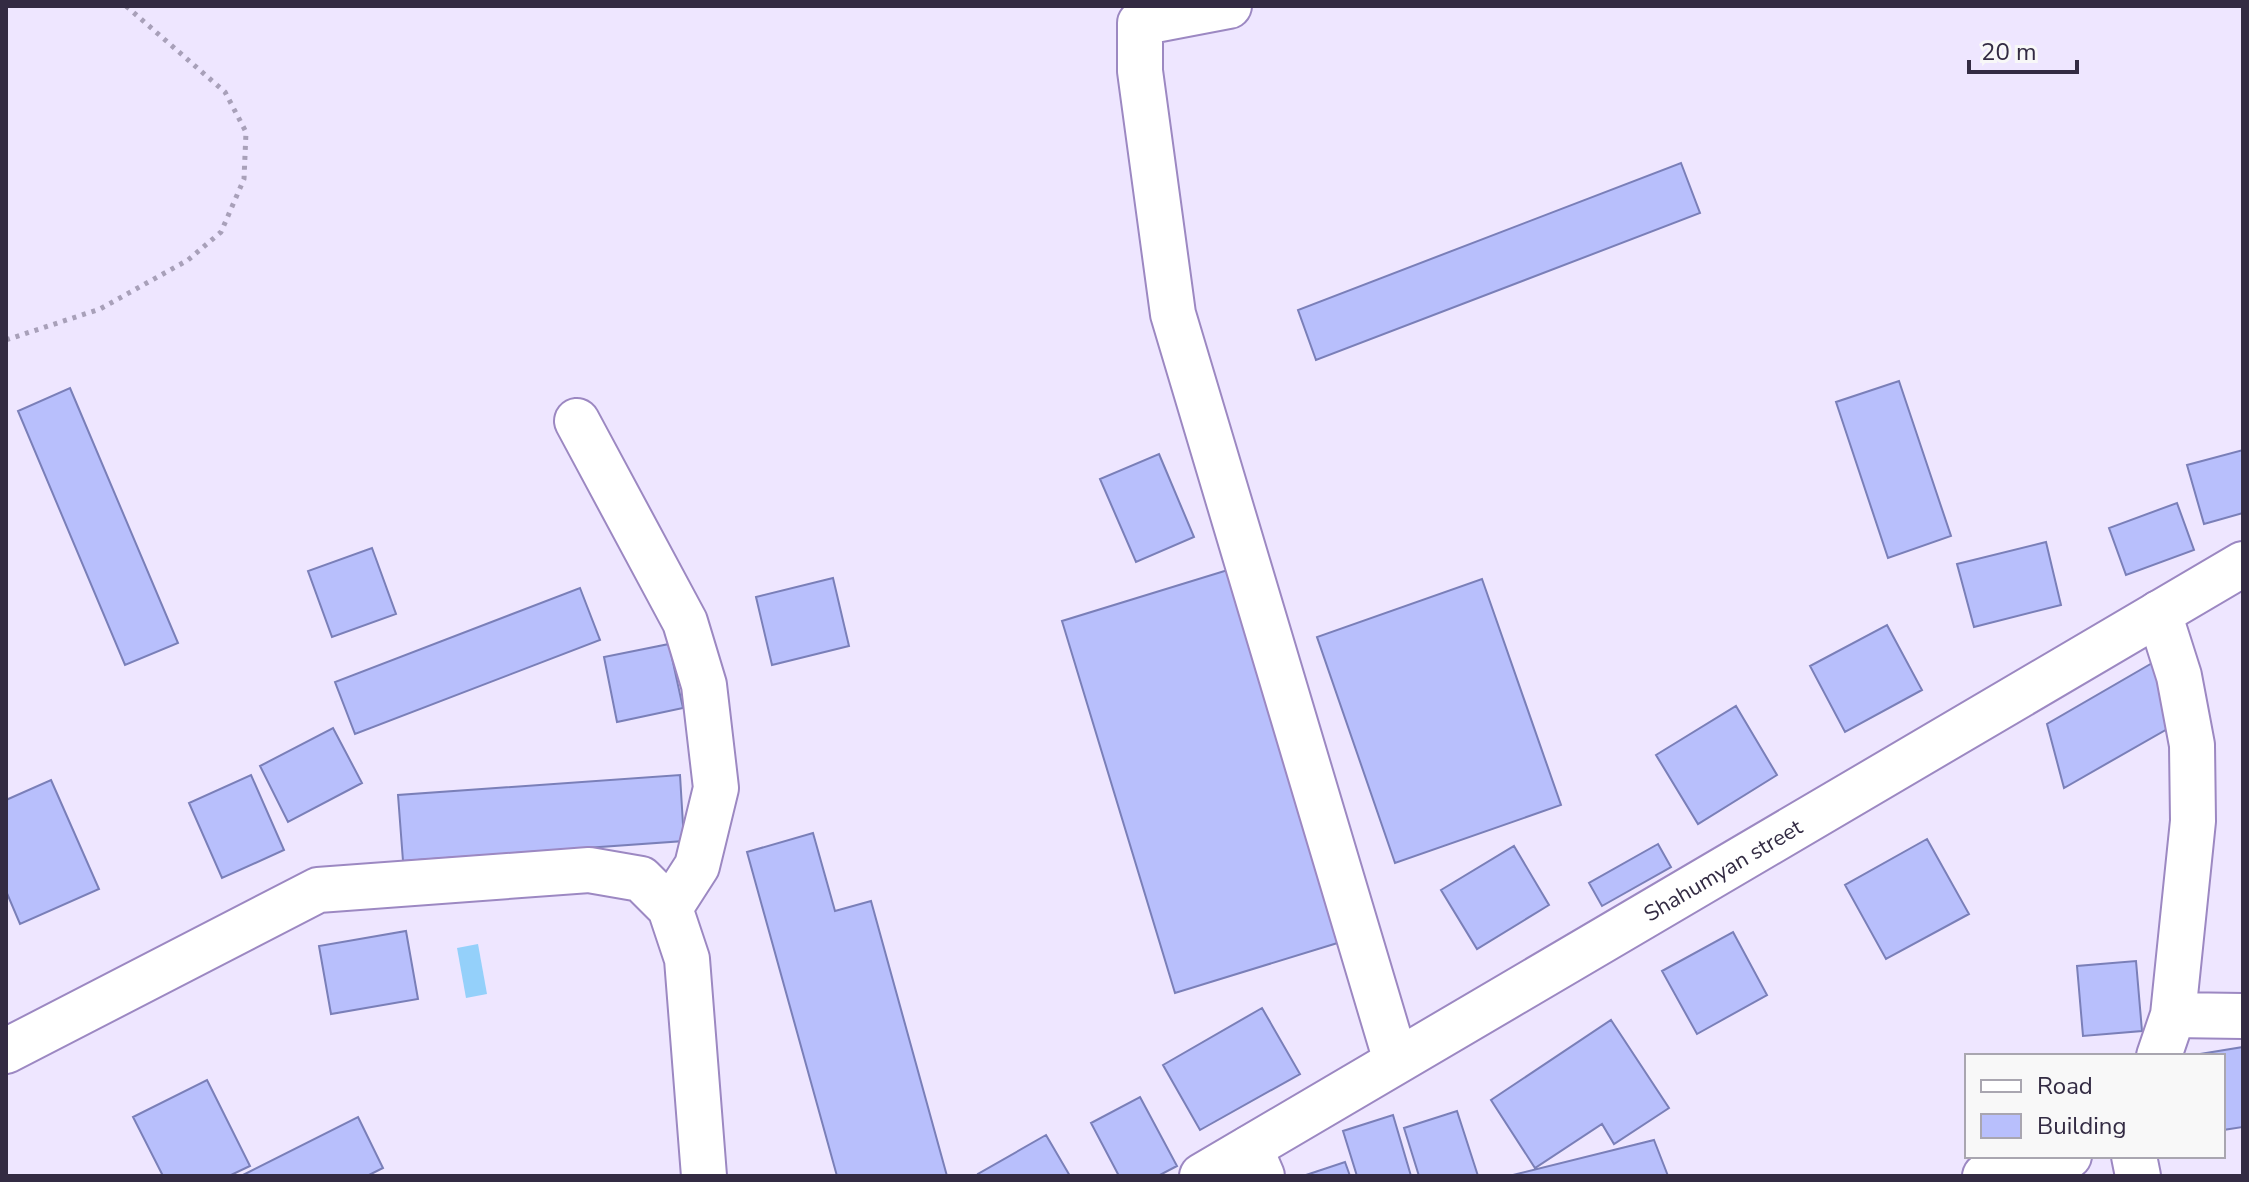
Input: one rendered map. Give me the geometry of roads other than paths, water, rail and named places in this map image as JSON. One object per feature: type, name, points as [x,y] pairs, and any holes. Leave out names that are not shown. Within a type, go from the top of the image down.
[{"type":"street","points":[[1229,6],[1140,23],[1140,71],[1173,314],[1396,1061]]},
{"type":"street","points":[[577,421],[685,622],[704,685],[716,788],[697,866],[670,908]]},
{"type":"street","name":"Shahumyan street","points":[[1202,1176],[1256,1162],[1396,1061],[2243,564]]},
{"type":"street","points":[[2159,613],[2179,676],[2192,745],[2193,821],[2173,1015],[2160,1054]]},
{"type":"street","points":[[6,1051],[318,890],[589,870],[641,879],[670,908],[687,959],[704,1176]]},
{"type":"street","points":[[2173,1015],[2243,1016]]},
{"type":"street","points":[[1985,1176],[2061,1158]]},
{"type":"water","points":[[478,944],[487,994],[466,998],[457,948]]}]
